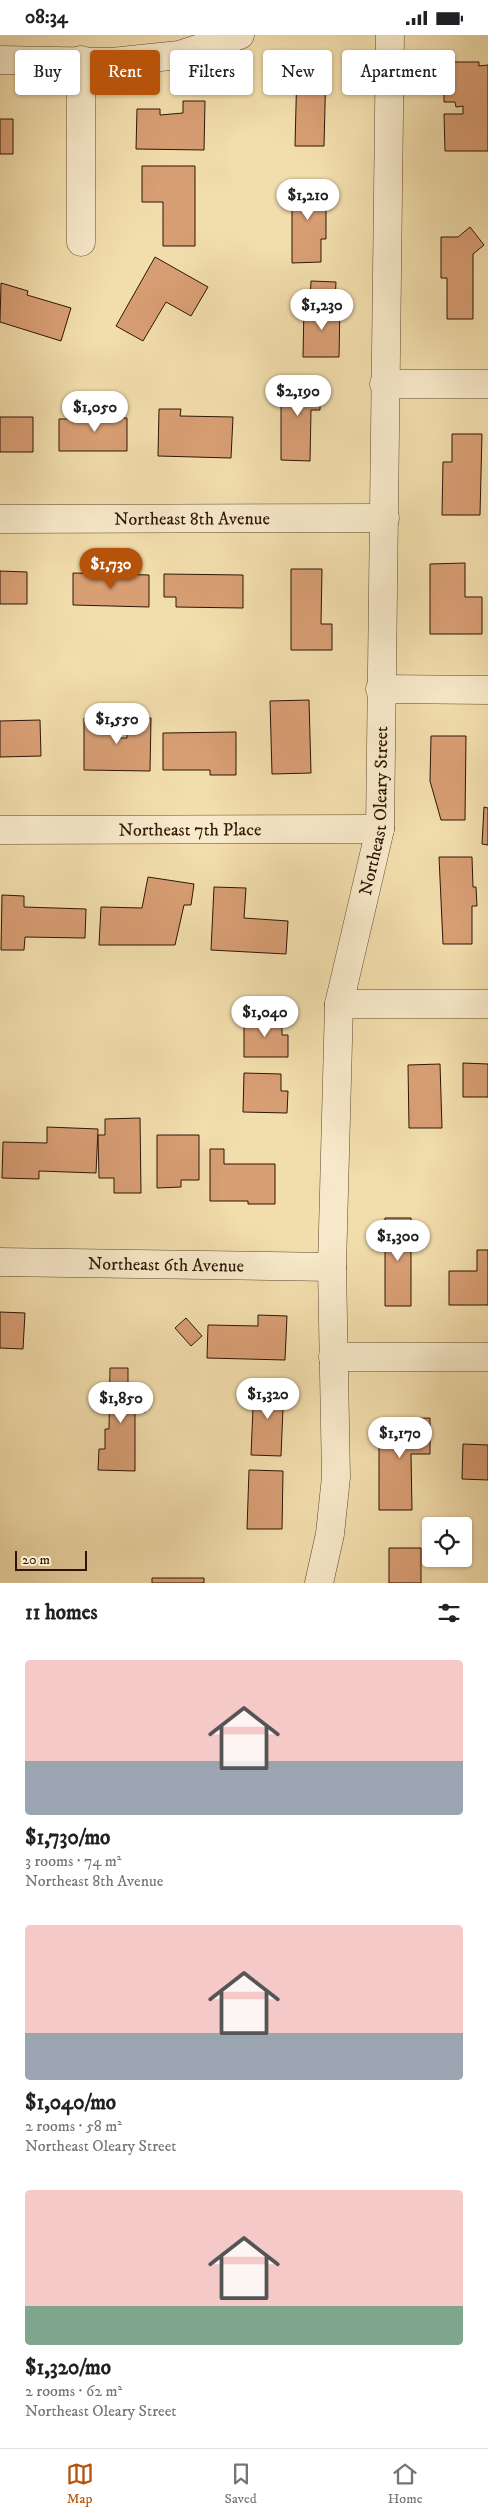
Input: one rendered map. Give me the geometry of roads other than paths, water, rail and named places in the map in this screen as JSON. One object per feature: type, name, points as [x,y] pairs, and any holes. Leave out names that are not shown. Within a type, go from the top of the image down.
[{"type":"street","points":[[0,60],[112,62],[179,55],[240,35]]},
{"type":"street","name":"Northeast Oleary Street","points":[[319,1583],[330,1534],[336,1477],[332,1267],[339,1004],[380,829],[380,689],[385,518],[384,384],[390,35]]},
{"type":"street","points":[[81,60],[81,242]]},
{"type":"street","points":[[384,384],[488,384]]},
{"type":"street","name":"Northeast 8th Avenue","points":[[0,519],[385,518]]},
{"type":"street","points":[[380,689],[488,691]]},
{"type":"street","name":"Northeast 7th Place","points":[[0,830],[380,829]]},
{"type":"street","points":[[339,1004],[488,1004]]},
{"type":"street","name":"Northeast 6th Avenue","points":[[0,1262],[332,1267]]},
{"type":"street","points":[[333,1357],[488,1357]]}]
